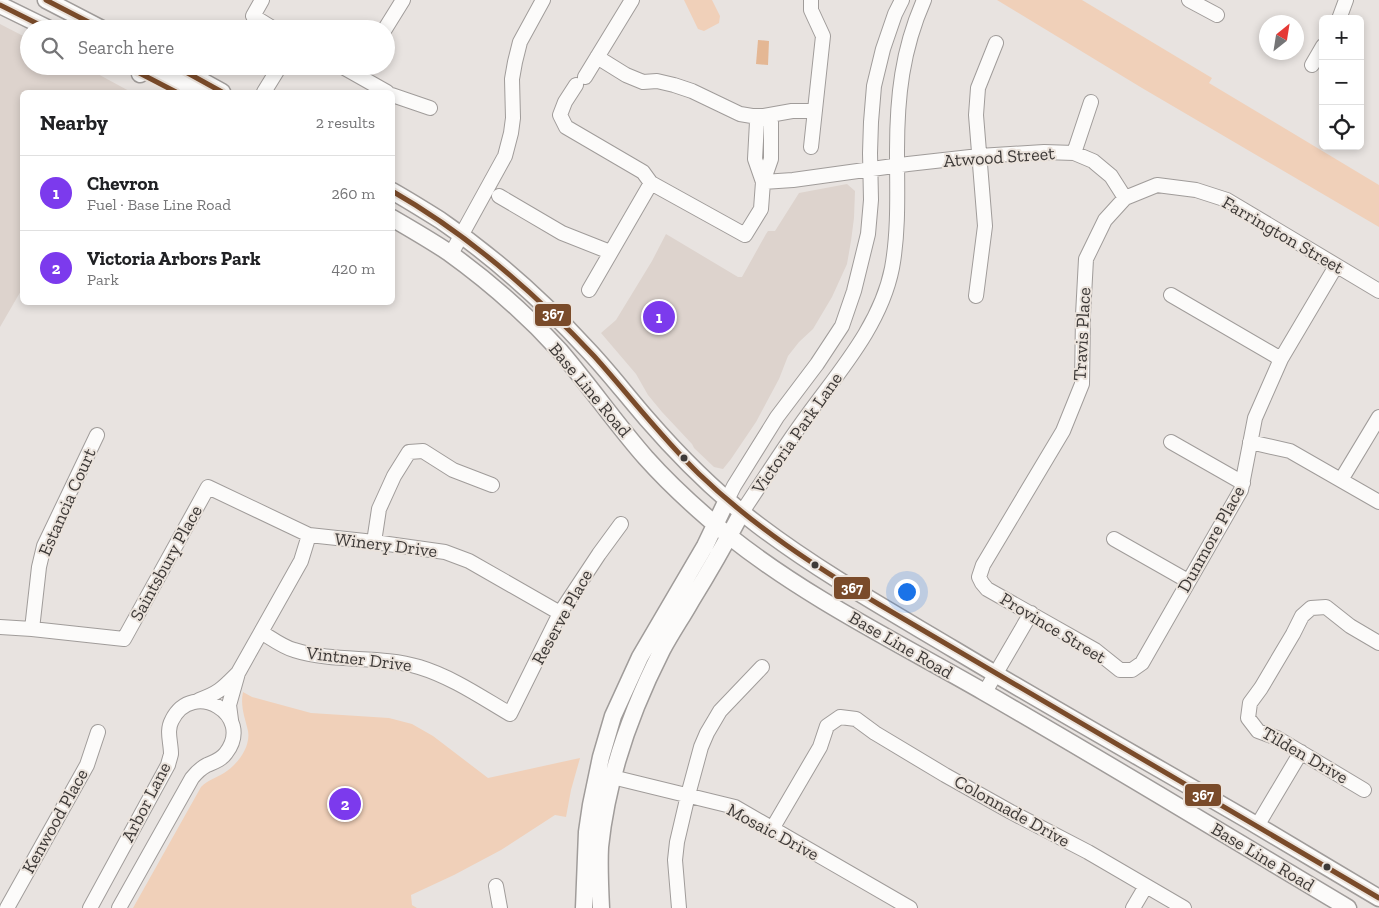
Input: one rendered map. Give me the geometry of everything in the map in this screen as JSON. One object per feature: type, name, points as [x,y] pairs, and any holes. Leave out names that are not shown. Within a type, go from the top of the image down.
[{"type":"main road","points":[[46,0],[85,20]]},
{"type":"main road","points":[[0,5],[31,20]]},
{"type":"main road","points":[[143,75],[172,90]]},
{"type":"main road","points":[[167,75],[194,90]]},
{"type":"main road","points":[[191,75],[218,90]]},
{"type":"main road","name":"Base Line Road","points":[[395,193],[438,218],[517,280],[569,329],[672,446],[728,500],[784,544],[820,569],[996,675],[1379,898]]},
{"type":"main road","name":"Base Line Road","points":[[395,220],[452,254],[536,326],[582,378],[647,459],[729,536],[813,595],[985,692],[1348,908]]},
{"type":"main road","name":"Victoria Park Lane","points":[[600,908],[600,850],[604,816],[605,775],[613,716],[640,657],[705,546],[728,500]]},
{"type":"main road","name":"Victoria Park Lane","points":[[584,908],[587,832],[605,775],[624,740],[642,692],[663,648],[722,551],[742,512]]},
{"type":"street","points":[[259,20],[253,16],[262,0]]},
{"type":"street","points":[[391,20],[403,0]]},
{"type":"street","points":[[452,254],[505,156],[513,118],[512,79],[515,62],[520,42],[543,0]]},
{"type":"street","points":[[632,0],[597,57],[565,102],[560,115],[566,127],[643,172],[651,183],[745,235],[761,209],[763,182],[771,159],[771,122],[764,116]]},
{"type":"street","points":[[811,0],[811,10],[823,36],[811,147]]},
{"type":"street","name":"Victoria Park Lane","points":[[742,512],[799,427],[863,338],[882,299],[892,269],[896,227],[884,168],[870,153],[872,99],[883,49],[902,0]]},
{"type":"street","name":"Victoria Park Lane","points":[[728,500],[734,486],[777,417],[817,364],[842,326],[854,292],[868,234],[871,200],[884,168],[898,105],[903,64],[914,21],[924,0]]},
{"type":"street","points":[[1189,0],[1217,16]]},
{"type":"street","points":[[1340,15],[1346,0]]},
{"type":"street","points":[[976,296],[985,226],[976,115],[978,88],[996,43]]},
{"type":"street","points":[[1312,65],[1319,53]]},
{"type":"street","points":[[597,57],[626,75],[643,82],[657,81],[674,85],[692,91],[740,114],[764,116],[792,111],[815,111]]},
{"type":"street","points":[[265,90],[274,75]]},
{"type":"street","points":[[366,75],[385,90]]},
{"type":"street","points":[[395,96],[430,108]]},
{"type":"street","points":[[1074,153],[1091,102]]},
{"type":"street","name":"Atwood Street","points":[[763,182],[793,180],[979,156],[1044,152],[1074,153],[1093,161],[1111,176],[1125,198]]},
{"type":"street","points":[[589,290],[651,183]]},
{"type":"street","name":"Farrington Street","points":[[1125,198],[1157,185],[1196,190],[1227,200],[1379,290]]},
{"type":"street","points":[[500,196],[562,233],[610,252]]},
{"type":"street","name":"Travis Place","points":[[979,576],[982,565],[1063,431],[1082,384],[1086,259],[1105,220],[1125,198]]},
{"type":"street","name":"Dunmore Place","points":[[1132,670],[1142,663],[1241,490],[1255,418],[1281,359],[1336,266]]},
{"type":"street","points":[[1171,295],[1281,359]]},
{"type":"street","points":[[1341,480],[1379,417]]},
{"type":"street","name":"Estancia Court","points":[[32,629],[39,566],[44,546],[97,435]]},
{"type":"street","points":[[1171,442],[1243,483]]},
{"type":"street","points":[[1250,442],[1290,451],[1379,502]]},
{"type":"street","points":[[374,542],[379,509],[394,476],[409,452],[423,451],[453,470],[492,484]]},
{"type":"street","name":"Saintsbury Place","points":[[32,629],[124,639],[208,487]]},
{"type":"street","name":"Winery Drive","points":[[208,487],[309,535],[445,552],[469,560],[560,613]]},
{"type":"street","name":"Reserve Place","points":[[510,714],[560,613],[621,524]]},
{"type":"street","name":"Arbor Lane","points":[[119,908],[192,778],[201,769],[222,758],[226,753],[233,736],[229,705],[238,673],[301,561],[309,535]]},
{"type":"street","points":[[1114,539],[1188,581]]},
{"type":"street","name":"Province Street","points":[[979,576],[987,589],[1095,650],[1120,670],[1132,670]]},
{"type":"street","name":"Tilden Drive","points":[[1364,790],[1277,738],[1258,731],[1248,718],[1250,703],[1261,688],[1302,616],[1311,608],[1326,608],[1350,626],[1379,643]]},
{"type":"street","points":[[985,692],[1031,613]]},
{"type":"street","points":[[0,627],[32,629]]},
{"type":"street","name":"Vintner Drive","points":[[261,632],[293,650],[333,658],[381,660],[418,666],[450,679],[510,714]]},
{"type":"street","points":[[679,908],[675,860],[677,842],[701,747],[706,733],[720,711],[762,667]]},
{"type":"street","name":"Arbor Lane","points":[[90,908],[168,765],[171,753],[168,734],[170,722],[179,709],[214,694],[222,689],[238,673]]},
{"type":"street","points":[[196,701],[217,705],[226,713],[231,721]]},
{"type":"street","name":"Colonnade Drive","points":[[772,829],[820,747],[828,726],[840,717],[856,719],[875,733],[945,775],[1088,852],[1184,908]]},
{"type":"street","name":"Kenwood Place","points":[[7,908],[87,764],[98,732]]},
{"type":"street","points":[[1257,826],[1301,752]]},
{"type":"street","name":"Mosaic Drive","points":[[605,775],[735,807],[910,908]]},
{"type":"street","points":[[496,886],[500,908]]},
{"type":"street","points":[[1133,908],[1146,886]]},
{"type":"shaded area","points":[[684,0],[712,0],[720,16],[719,23],[704,31],[698,29]]},
{"type":"shaded area","points":[[997,0],[1082,0],[1212,78],[1209,83],[1379,185],[1379,227],[1142,88]]},
{"type":"shaded area","points":[[0,24],[20,34],[20,75],[100,75],[127,90],[20,90],[20,292],[0,327]]},
{"type":"shaded area","points":[[758,40],[769,41],[768,65],[756,64]]},
{"type":"shaded area","points":[[847,184],[855,191],[851,241],[847,264],[832,297],[813,329],[788,356],[779,379],[756,422],[731,459],[723,469],[714,467],[662,412],[648,395],[636,374],[601,333],[616,320],[666,234],[738,277],[742,277],[768,231],[775,231],[799,193]]},
{"type":"shaded area","points":[[243,692],[252,697],[311,713],[389,718],[412,724],[433,736],[488,778],[580,758],[566,817],[555,815],[501,850],[411,895],[412,905],[417,908],[133,908],[201,787],[229,770],[242,755],[248,737],[242,707]]},
{"type":"transit line","name":"367","points":[[46,0],[85,20]]},
{"type":"transit line","name":"367","points":[[0,5],[30,20]]},
{"type":"transit line","name":"367","points":[[143,75],[172,90]]},
{"type":"transit line","name":"367","points":[[191,75],[218,90]]},
{"type":"transit line","name":"367","points":[[395,193],[448,226],[524,287],[594,356],[658,431],[699,474],[741,511],[786,545],[880,605],[1379,898]]},
{"type":"place","name":"Chevron","points":[[659,317]]},
{"type":"place","name":"Victoria Arbors Park","points":[[345,804]]}]
